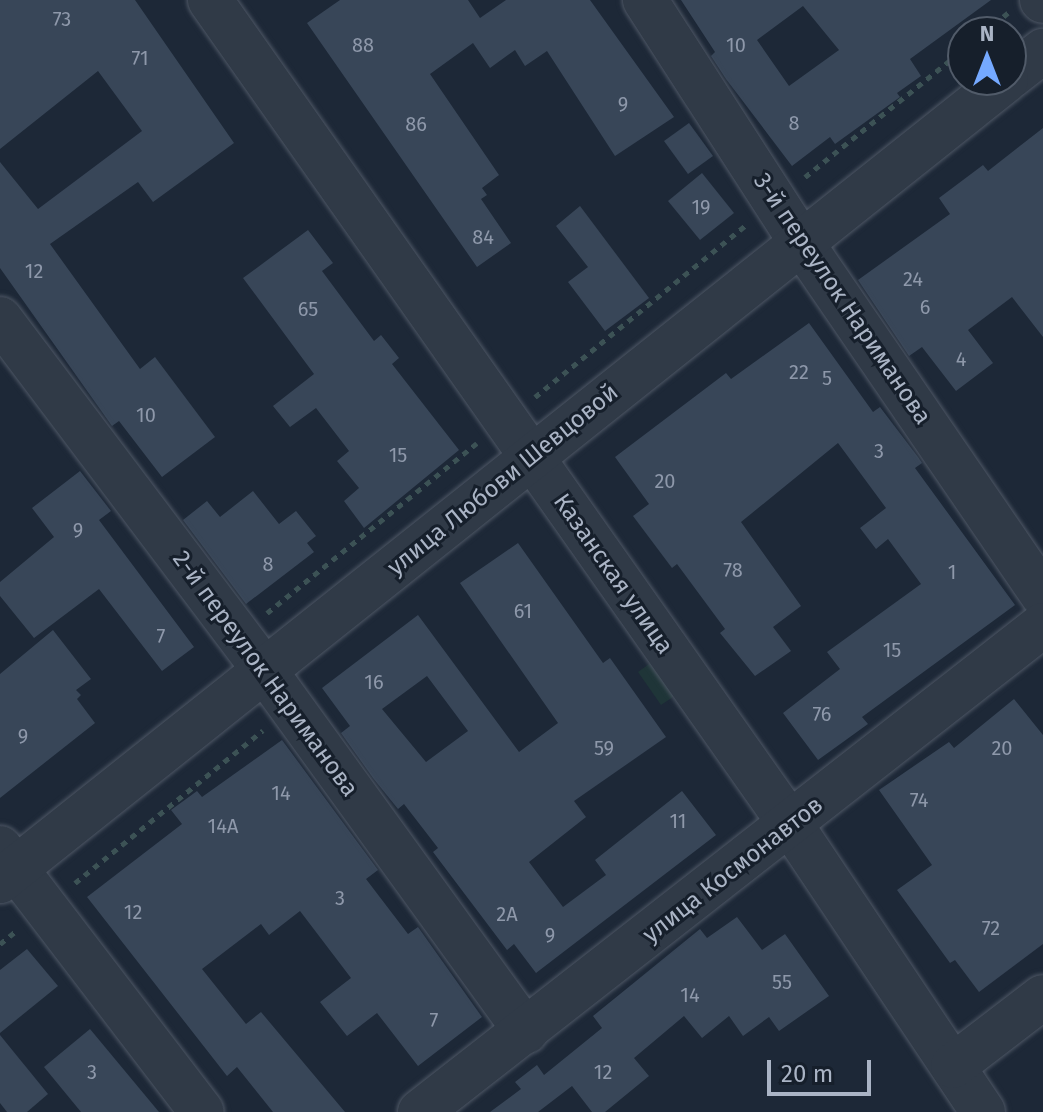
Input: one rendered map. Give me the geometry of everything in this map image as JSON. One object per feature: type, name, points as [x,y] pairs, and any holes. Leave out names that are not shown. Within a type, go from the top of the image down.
[{"type":"street","name":"Казанская улица","points":[[210,0],[791,825],[983,1112]]},
{"type":"street","name":"3-й переулок Нариманова","points":[[645,0],[801,242],[1043,595]]},
{"type":"street","name":"улица Любови Шевцовой","points":[[1027,64],[1043,51]]},
{"type":"street","name":"улица Любови Шевцовой","points":[[6,866],[265,671],[986,96]]},
{"type":"street","name":"2-й переулок Нариманова","points":[[0,319],[265,671],[526,1032]]},
{"type":"street","name":"улица Космонавтов","points":[[420,1112],[1043,625]]},
{"type":"street","points":[[6,866],[202,1112]]},
{"type":"street","points":[[953,1066],[1043,997]]},
{"type":"path","points":[[238,636],[947,63]]},
{"type":"path","points":[[0,944],[291,708]]},
{"type":"green space","points":[[656,659],[679,693],[661,705],[638,672]]},
{"type":"building","points":[[0,0],[135,0],[234,143],[153,202],[138,182],[50,244],[140,369],[155,357],[215,437],[162,477],[119,421],[112,426],[0,268],[0,162],[38,209],[142,131],[98,71],[0,149]]},
{"type":"building","points":[[340,0],[468,0],[480,18],[506,0],[590,0],[674,117],[615,156],[547,51],[525,66],[515,50],[490,68],[473,43],[430,74],[499,175],[482,188],[487,195],[481,199],[511,243],[477,267],[307,23]]},
{"type":"building","points":[[681,0],[991,0],[969,16],[947,16],[947,32],[910,59],[921,76],[897,93],[900,97],[835,144],[830,137],[792,166],[711,56],[715,52]],"holes":[[[803,6],[839,50],[789,86],[757,40]]]},
{"type":"building","points":[[689,123],[713,156],[688,174],[664,141]]},
{"type":"building","points":[[1043,128],[1043,337],[1012,297],[968,330],[993,363],[956,391],[922,347],[909,356],[858,280],[950,214],[939,198],[983,165],[988,171]]},
{"type":"building","points":[[702,173],[734,213],[700,240],[668,201]]},
{"type":"building","points":[[580,206],[649,298],[605,331],[568,282],[588,267],[556,226]]},
{"type":"building","points":[[308,230],[333,263],[322,271],[374,341],[381,335],[399,358],[392,364],[459,450],[364,528],[344,501],[359,488],[337,461],[349,451],[316,408],[290,427],[273,406],[314,374],[243,278]]},
{"type":"building","points":[[809,323],[873,412],[880,407],[918,457],[922,463],[915,468],[1015,605],[862,717],[868,724],[818,760],[783,713],[840,669],[827,652],[921,584],[888,539],[876,549],[860,528],[886,508],[838,443],[741,522],[801,606],[773,627],[791,651],[755,676],[720,633],[725,629],[677,564],[672,568],[633,516],[649,504],[615,457],[726,373],[731,379]]},
{"type":"building","points":[[80,471],[111,511],[99,520],[194,647],[162,671],[99,589],[34,638],[0,596],[0,582],[54,537],[32,508]]},
{"type":"building","points":[[253,491],[279,524],[296,511],[316,536],[307,543],[314,552],[246,604],[183,520],[207,501],[220,517]]},
{"type":"building","points":[[518,543],[603,663],[610,658],[666,737],[574,801],[586,817],[529,862],[563,907],[606,875],[595,860],[682,791],[716,835],[536,973],[514,944],[507,950],[433,852],[438,848],[404,804],[398,809],[373,778],[341,733],[350,726],[322,688],[418,615],[519,752],[558,723],[460,583]],"holes":[[[427,676],[468,731],[426,762],[382,709]]]},
{"type":"building","points":[[53,630],[91,679],[76,690],[81,695],[77,699],[95,723],[0,798],[0,674]]},
{"type":"building","points":[[1014,699],[1043,735],[1043,944],[979,992],[955,960],[950,963],[897,890],[932,865],[879,790],[949,742],[954,748]]},
{"type":"building","points":[[282,740],[378,870],[366,879],[408,934],[418,927],[482,1017],[418,1066],[377,1013],[347,1036],[320,1002],[351,978],[300,911],[269,935],[261,924],[202,969],[246,1024],[261,1012],[345,1112],[273,1112],[237,1067],[227,1076],[87,897],[182,824],[171,810],[197,791],[202,797]]},
{"type":"building","points":[[737,917],[762,950],[785,934],[829,996],[779,1031],[769,1017],[743,1036],[729,1016],[702,1038],[684,1016],[634,1058],[649,1076],[605,1112],[592,1112],[572,1086],[538,1112],[490,1112],[521,1089],[515,1082],[537,1065],[544,1075],[602,1028],[593,1016],[700,929],[707,938]]},
{"type":"building","points":[[27,949],[58,986],[0,1033],[0,970]]},
{"type":"building","points":[[90,1029],[159,1112],[81,1112],[44,1067]]},
{"type":"building","points":[[0,1035],[48,1094],[27,1112],[7,1112],[0,1103]]}]
